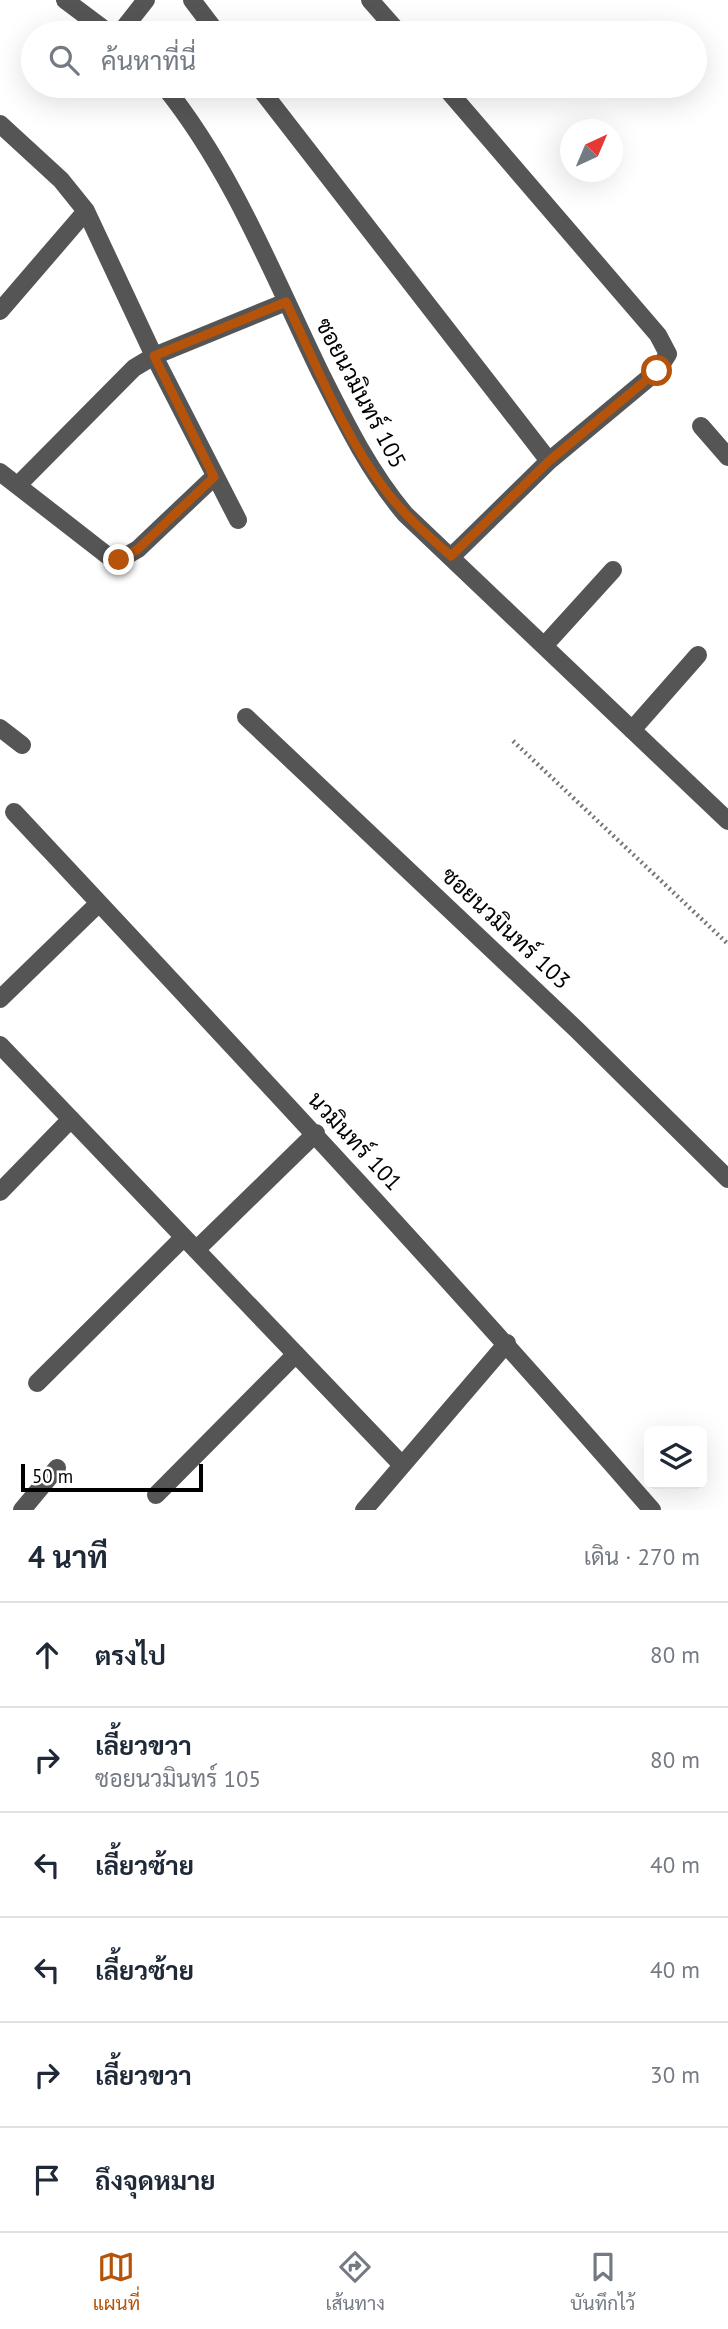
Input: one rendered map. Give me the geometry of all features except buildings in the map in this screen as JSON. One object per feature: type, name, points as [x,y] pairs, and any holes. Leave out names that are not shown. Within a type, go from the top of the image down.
[{"type":"street","points":[[65,0],[94,21]]},
{"type":"street","points":[[129,21],[146,0]]},
{"type":"street","points":[[192,0],[208,21]]},
{"type":"street","points":[[370,0],[388,21]]},
{"type":"street","name":"ซอยนวมินทร์ 105","points":[[173,98],[205,143],[341,415],[383,487],[405,514],[632,730],[725,811]]},
{"type":"street","points":[[267,98],[549,461]]},
{"type":"street","points":[[451,556],[549,461],[657,371],[666,360],[666,347],[454,98]]},
{"type":"street","points":[[0,124],[61,180],[86,211],[154,356],[238,520]]},
{"type":"street","points":[[0,311],[86,211]]},
{"type":"street","points":[[18,485],[116,384],[154,356],[286,302]]},
{"type":"street","points":[[701,426],[728,457]]},
{"type":"street","points":[[0,472],[108,556],[119,560],[138,549],[214,477]]},
{"type":"street","points":[[544,646],[613,570]]},
{"type":"street","points":[[632,730],[698,655]]},
{"type":"street","name":"ซอยนวมินทร์ 103","points":[[246,717],[576,1029],[728,1180]]},
{"type":"street","points":[[0,728],[22,745]]},
{"type":"street","name":"นวมินทร์ 101","points":[[14,812],[316,1133],[507,1343],[652,1510]]},
{"type":"street","points":[[0,999],[99,903]]},
{"type":"street","points":[[0,1045],[402,1465]]},
{"type":"street","points":[[0,1192],[71,1119]]},
{"type":"street","points":[[37,1383],[190,1243],[316,1133]]},
{"type":"street","points":[[364,1510],[507,1343]]},
{"type":"street","points":[[156,1494],[296,1354]]},
{"type":"street","points":[[22,1510],[57,1468]]},
{"type":"path","points":[[513,741],[728,944]]},
{"type":"route","points":[[119,560],[138,549],[214,477],[154,356],[286,302],[341,415],[383,487],[405,514],[451,556],[549,461],[657,371]]}]
